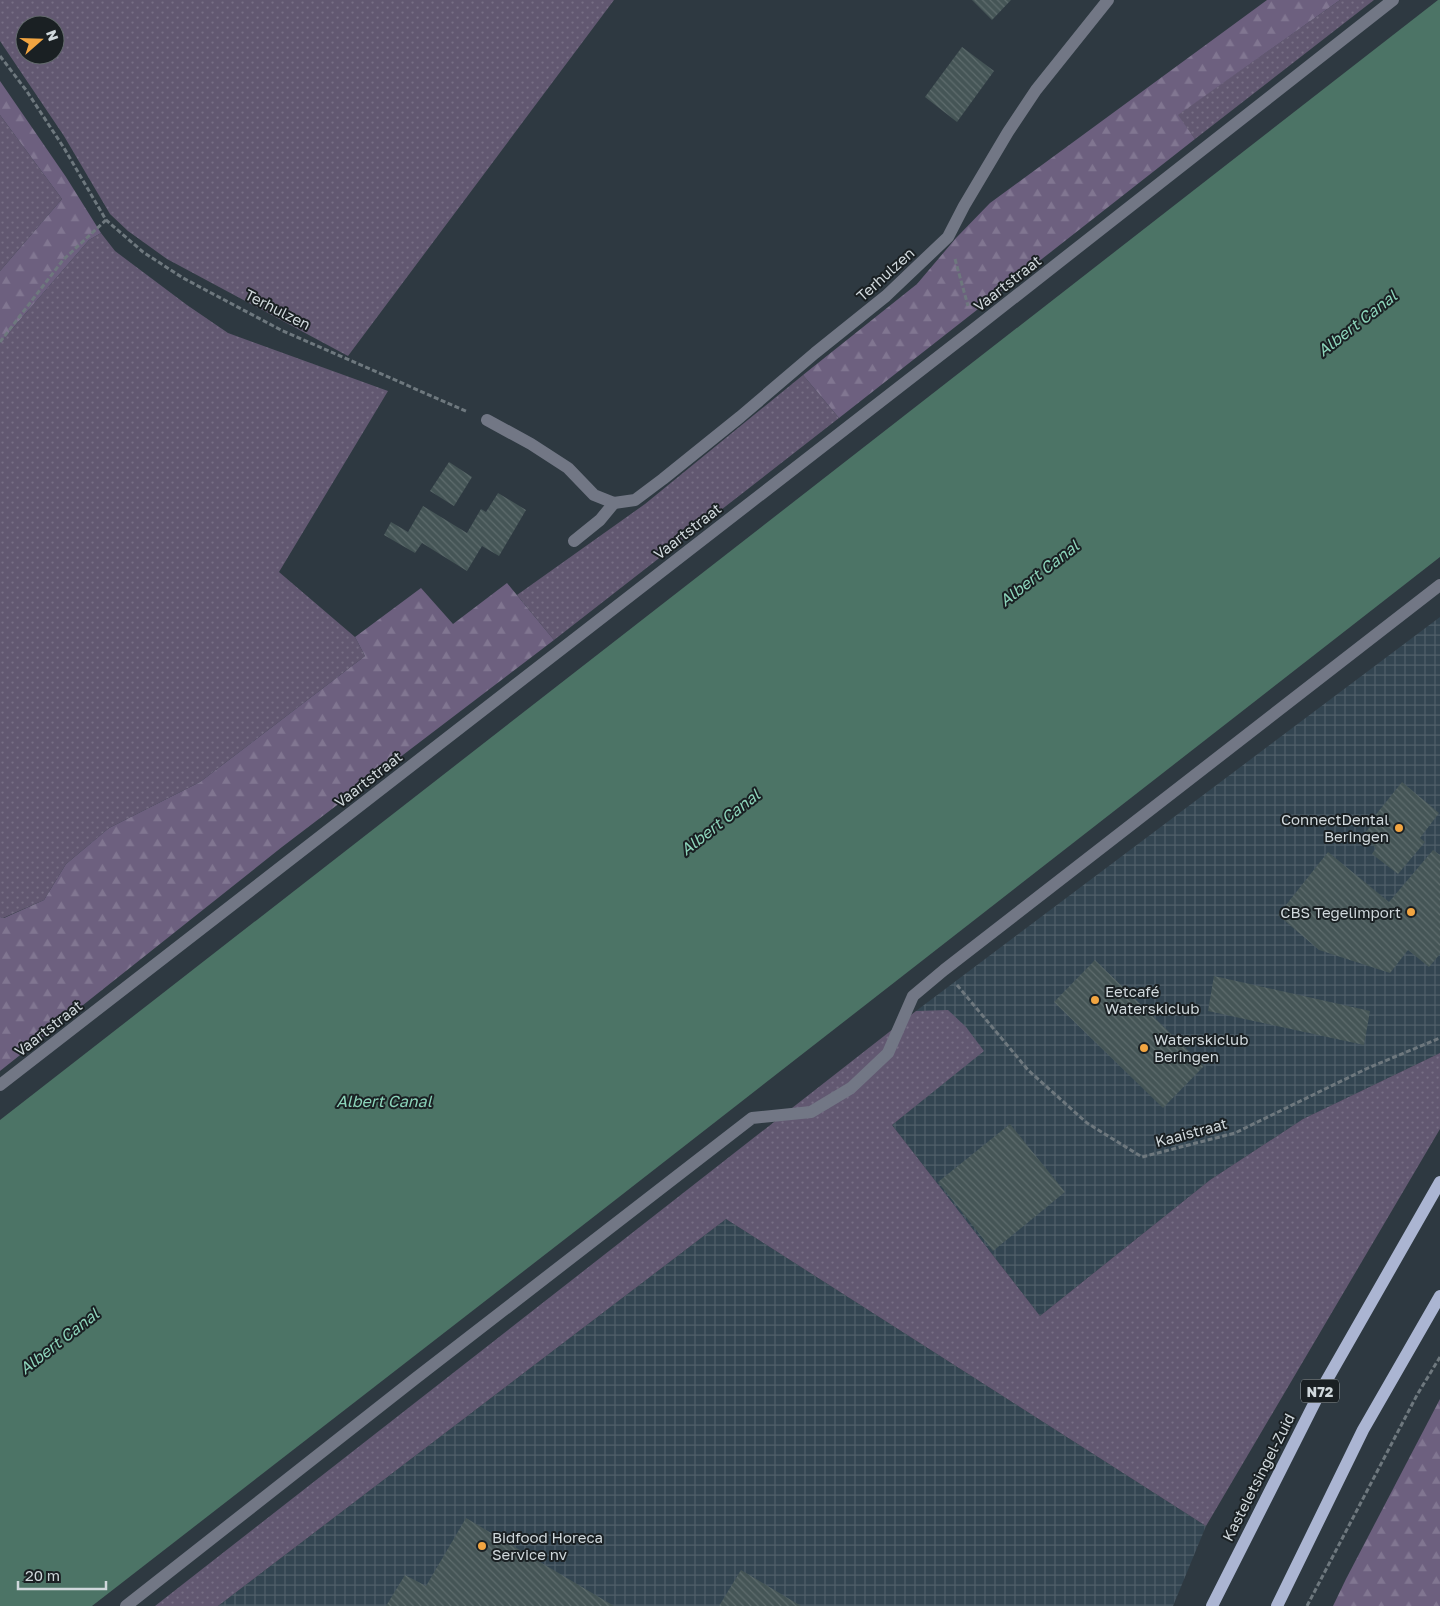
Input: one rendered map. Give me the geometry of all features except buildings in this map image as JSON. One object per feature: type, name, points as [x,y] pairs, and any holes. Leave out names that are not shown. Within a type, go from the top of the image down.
[{"type":"main road","name":"Kasteletsingel-Zuid","points":[[1212,1606],[1320,1392],[1440,1182]]},
{"type":"main road","points":[[1277,1606],[1363,1430],[1440,1296]]},
{"type":"street","name":"Terhulzen","points":[[614,503],[635,500],[664,479],[886,296],[948,237],[1008,132],[1036,90],[1108,0]]},
{"type":"street","name":"Vaartstraat","points":[[0,1086],[974,329],[1393,0]]},
{"type":"street","points":[[487,420],[531,444],[568,468],[594,495],[614,503],[600,520],[574,541]]},
{"type":"street","points":[[126,1606],[408,1384],[752,1118],[812,1112],[851,1088],[888,1053],[913,996],[1440,585]]},
{"type":"path","name":"Terhulzen","points":[[0,56],[32,99],[64,148],[106,220],[143,252],[183,278],[273,326],[328,352],[487,420]]},
{"type":"path","points":[[0,342],[63,260],[106,220]]},
{"type":"path","points":[[948,237],[974,329]]},
{"type":"path","name":"Kaaistraat","points":[[944,970],[1028,1070],[1087,1123],[1142,1157],[1235,1133],[1368,1068],[1440,1038]]},
{"type":"path","points":[[1307,1606],[1413,1404],[1440,1357]]},
{"type":"shaded area","points":[[0,0],[614,0],[348,356],[167,259],[128,231],[110,214],[64,136],[16,65],[65,65],[65,15],[15,15],[15,63],[0,41]]},
{"type":"shaded area","points":[[1340,0],[1374,0],[1195,139],[1177,115]]},
{"type":"shaded area","points":[[0,115],[62,199],[0,271]]},
{"type":"shaded area","points":[[101,233],[115,251],[228,333],[388,391],[279,572],[355,637],[365,656],[200,782],[109,828],[66,864],[44,900],[3,918],[0,917],[0,343],[89,240]]},
{"type":"shaded area","points":[[803,375],[839,418],[554,640],[517,595],[645,504]]},
{"type":"shaded area","points":[[1440,617],[1440,1053],[1303,1119],[1210,1180],[1040,1316],[892,1125],[983,1051],[948,1011],[916,1011]]},
{"type":"shaded area","points":[[948,1010],[966,1027],[984,1051],[892,1125],[1040,1316],[1210,1180],[1303,1119],[1440,1053],[1440,1129],[1206,1526],[726,1219],[218,1606],[155,1606],[916,1011]]},
{"type":"shaded area","points":[[726,1219],[1206,1526],[1173,1606],[218,1606]]},
{"type":"green space","points":[[1267,0],[1340,0],[1178,115],[1195,139],[839,418],[803,375],[917,284],[956,238],[990,203]]},
{"type":"green space","points":[[0,81],[66,177],[101,233],[89,240],[0,343],[0,271],[62,199],[0,115]]},
{"type":"green space","points":[[507,583],[554,640],[282,847],[0,1071],[0,917],[4,918],[44,900],[66,864],[109,828],[200,782],[365,656],[355,637],[421,588],[453,624]]},
{"type":"green space","points":[[1440,1399],[1440,1606],[1333,1606],[1346,1579]]},
{"type":"water","name":"Albert Canal","points":[[1440,0],[1440,557],[92,1606],[0,1606],[0,1120]]},
{"type":"place","name":"ConnectDental Beringen","points":[[1399,828]]},
{"type":"place","name":"CBS Tegelimport","points":[[1411,912]]},
{"type":"place","name":"Eetcafé Waterskiclub","points":[[1095,1000]]},
{"type":"place","name":"Waterskiclub Beringen","points":[[1144,1048]]},
{"type":"place","name":"Bidfood Horeca Service nv","points":[[482,1546]]}]
